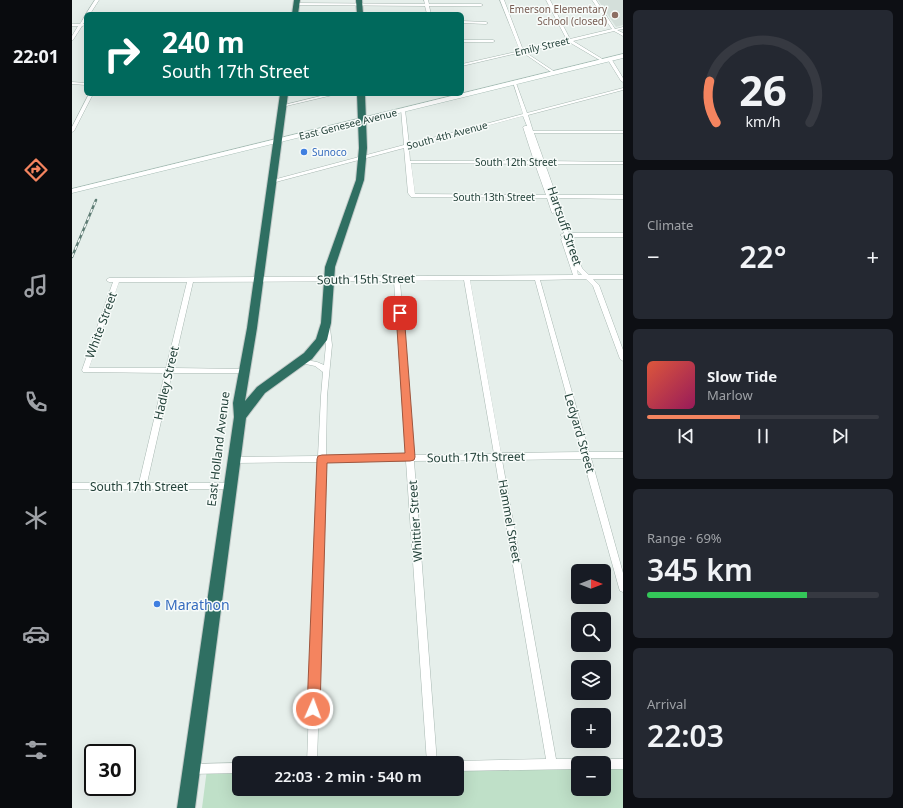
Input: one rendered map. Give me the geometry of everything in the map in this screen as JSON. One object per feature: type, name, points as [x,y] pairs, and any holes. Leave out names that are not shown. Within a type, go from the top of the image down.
[{"type":"highway","points":[[295,12],[297,2]]},
{"type":"highway","points":[[359,2],[360,12]]},
{"type":"highway","name":"East Holland Avenue","points":[[186,808],[240,417],[239,403],[252,328],[284,96]]},
{"type":"highway","points":[[240,417],[261,390],[302,361],[317,346],[323,335],[326,323],[328,280],[335,249],[360,180],[363,157],[361,96]]},
{"type":"main road","name":"East Genesee Avenue","points":[[464,93],[512,84],[623,56]]},
{"type":"main road","name":"East Genesee Avenue","points":[[72,191],[403,110],[445,97]]},
{"type":"street","points":[[89,12],[97,0]]},
{"type":"street","points":[[426,0],[429,12]]},
{"type":"street","points":[[502,0],[522,51],[554,73]]},
{"type":"street","points":[[548,0],[570,40],[603,61]]},
{"type":"street","points":[[594,0],[614,30],[623,35]]},
{"type":"street","points":[[297,2],[481,5]]},
{"type":"street","points":[[72,39],[84,20]]},
{"type":"street","points":[[464,22],[486,23]]},
{"type":"street","points":[[72,26],[84,26]]},
{"type":"street","name":"Emily Street","points":[[464,65],[623,28]]},
{"type":"street","points":[[464,41],[493,41]]},
{"type":"street","points":[[610,60],[623,81]]},
{"type":"street","points":[[72,84],[84,84]]},
{"type":"street","name":"Hartsuff Street","points":[[512,84],[565,235],[579,269],[596,285],[623,359]]},
{"type":"street","name":"South 4th Avenue","points":[[272,181],[623,89]]},
{"type":"street","points":[[72,131],[89,96]]},
{"type":"street","points":[[282,106],[325,96]]},
{"type":"street","points":[[403,110],[409,162]]},
{"type":"street","points":[[529,132],[623,132]]},
{"type":"street","name":"South 12th Street","points":[[409,162],[623,163]]},
{"type":"street","name":"South 13th Street","points":[[409,162],[411,193],[413,196],[623,197]]},
{"type":"street","points":[[565,235],[623,235]]},
{"type":"street","name":"Hartsuff Street","points":[[565,235],[576,277]]},
{"type":"street","name":"South 15th Street","points":[[109,280],[328,280],[623,277]]},
{"type":"street","name":"Hammel Street","points":[[467,278],[552,764]]},
{"type":"street","name":"Ledyard Street","points":[[537,278],[623,588]]},
{"type":"street","name":"Whittier Street","points":[[397,279],[431,756]]},
{"type":"street","name":"White Street","points":[[117,280],[85,370],[169,370]]},
{"type":"street","name":"Hadley Street","points":[[142,486],[190,280]]},
{"type":"street","points":[[312,756],[325,370],[329,345],[326,323]]},
{"type":"street","points":[[302,361],[317,364],[325,370]]},
{"type":"street","points":[[169,370],[244,371]]},
{"type":"street","name":"South 17th Street","points":[[234,460],[623,455]]},
{"type":"street","name":"South 17th Street","points":[[72,486],[230,486]]},
{"type":"street","points":[[464,766],[571,764]]},
{"type":"street","points":[[611,764],[623,764]]},
{"type":"street","points":[[191,769],[232,768]]},
{"type":"shaded area","name":"Emerson Elementary School (closed)","points":[[598,0],[623,0],[623,25],[616,27]]},
{"type":"green space","points":[[571,764],[571,796],[611,796],[611,764],[623,764],[623,808],[202,808],[207,769],[232,768],[232,796],[464,796],[464,766]]},
{"type":"railway","points":[[72,257],[96,200]]},
{"type":"place","name":"Emerson Elementary School (closed)","points":[[615,15]]},
{"type":"place","name":"Sunoco","points":[[304,152]]},
{"type":"place","name":"Marathon","points":[[157,604]]},
{"type":"route","points":[[313,709],[322,459],[410,457],[400,313]]}]
